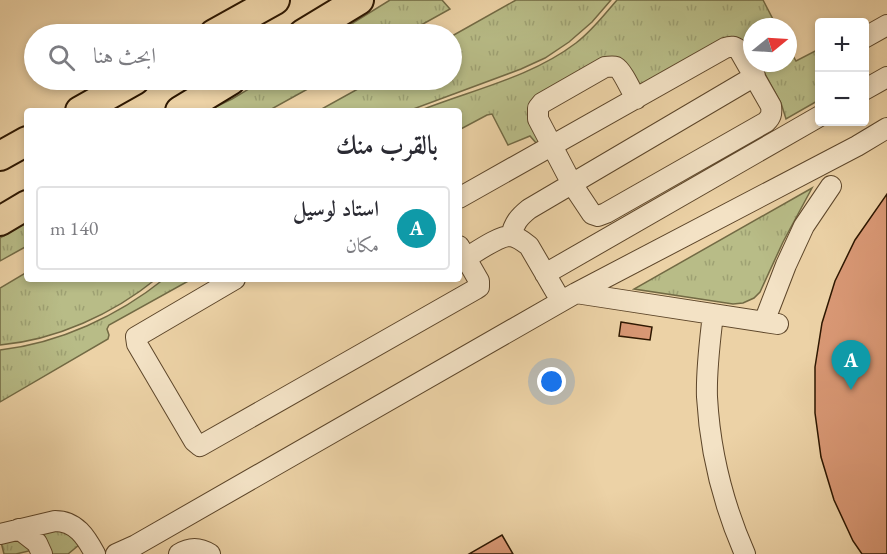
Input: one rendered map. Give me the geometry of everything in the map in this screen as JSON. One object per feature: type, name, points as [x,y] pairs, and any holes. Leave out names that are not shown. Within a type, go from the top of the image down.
[{"type":"highway","points":[[232,24],[274,0]]},
{"type":"highway","points":[[319,24],[359,0]]},
{"type":"highway","points":[[85,108],[117,90]]},
{"type":"highway","points":[[185,108],[215,90]]},
{"type":"highway","points":[[0,156],[24,143]]},
{"type":"highway","points":[[0,221],[24,207]]},
{"type":"street","points":[[869,35],[887,25]]},
{"type":"street","points":[[462,196],[552,146],[636,99],[730,46],[739,51],[755,76],[771,106],[771,117],[766,123],[606,213],[598,216],[592,214],[572,184],[552,146],[538,119],[538,108],[605,67],[616,67],[636,99]]},
{"type":"street","points":[[511,236],[514,225],[529,209],[755,76]]},
{"type":"street","points":[[869,87],[887,77]]},
{"type":"street","points":[[545,274],[815,118]]},
{"type":"street","points":[[116,554],[134,549],[569,297],[887,128]]},
{"type":"street","points":[[230,282],[136,337],[137,344],[194,441],[200,446],[479,287],[479,281],[462,252],[501,238],[511,236],[529,246],[545,274],[569,297],[771,323],[786,265],[804,226],[831,186]]},
{"type":"street","points":[[713,314],[707,396],[714,455],[727,507],[745,554]]},
{"type":"street","points":[[9,532],[64,521],[84,535],[95,554]]},
{"type":"street","points":[[9,532],[37,543],[42,554]]},
{"type":"street","points":[[180,554],[193,548],[210,554]]},
{"type":"green space","points":[[390,0],[442,0],[450,9],[423,24],[351,24]]},
{"type":"green space","points":[[516,0],[611,0],[592,22],[569,42],[545,58],[521,69],[416,108],[323,108],[356,90],[462,90],[462,30]]},
{"type":"green space","points":[[617,0],[763,0],[772,18],[743,18],[743,47],[639,93],[620,60],[536,101],[544,139],[537,144],[530,136],[508,145],[492,114],[462,128],[462,108],[427,108],[520,74],[558,55],[587,33]]},
{"type":"green space","points":[[815,51],[815,102],[786,119],[781,103],[764,72],[797,72],[797,60]]},
{"type":"green space","points":[[247,90],[306,90],[273,108],[213,108]]},
{"type":"green space","points":[[812,188],[760,292],[754,298],[733,304],[634,289]]},
{"type":"green space","points":[[24,223],[24,248],[0,261],[0,238]]},
{"type":"green space","points":[[24,274],[24,282],[152,282],[103,314],[83,323],[42,338],[0,345],[0,288]]},
{"type":"green space","points":[[160,282],[187,282],[109,325],[108,339],[0,402],[0,350],[44,341],[87,326],[108,316]]},
{"type":"green space","points":[[53,529],[70,534],[79,545],[68,554],[48,554],[36,532]]},
{"type":"green space","points":[[16,538],[33,550],[4,554],[1,542]]},
{"type":"building","points":[[887,194],[887,554],[862,554],[853,541],[834,500],[821,457],[815,413],[815,367],[822,323],[835,281],[855,240]]},
{"type":"building","points":[[621,322],[652,327],[650,340],[619,336]]},
{"type":"building","points":[[502,535],[513,554],[469,554]]},
{"type":"place","name":"استاد لوسيل","points":[[851,390]]}]
